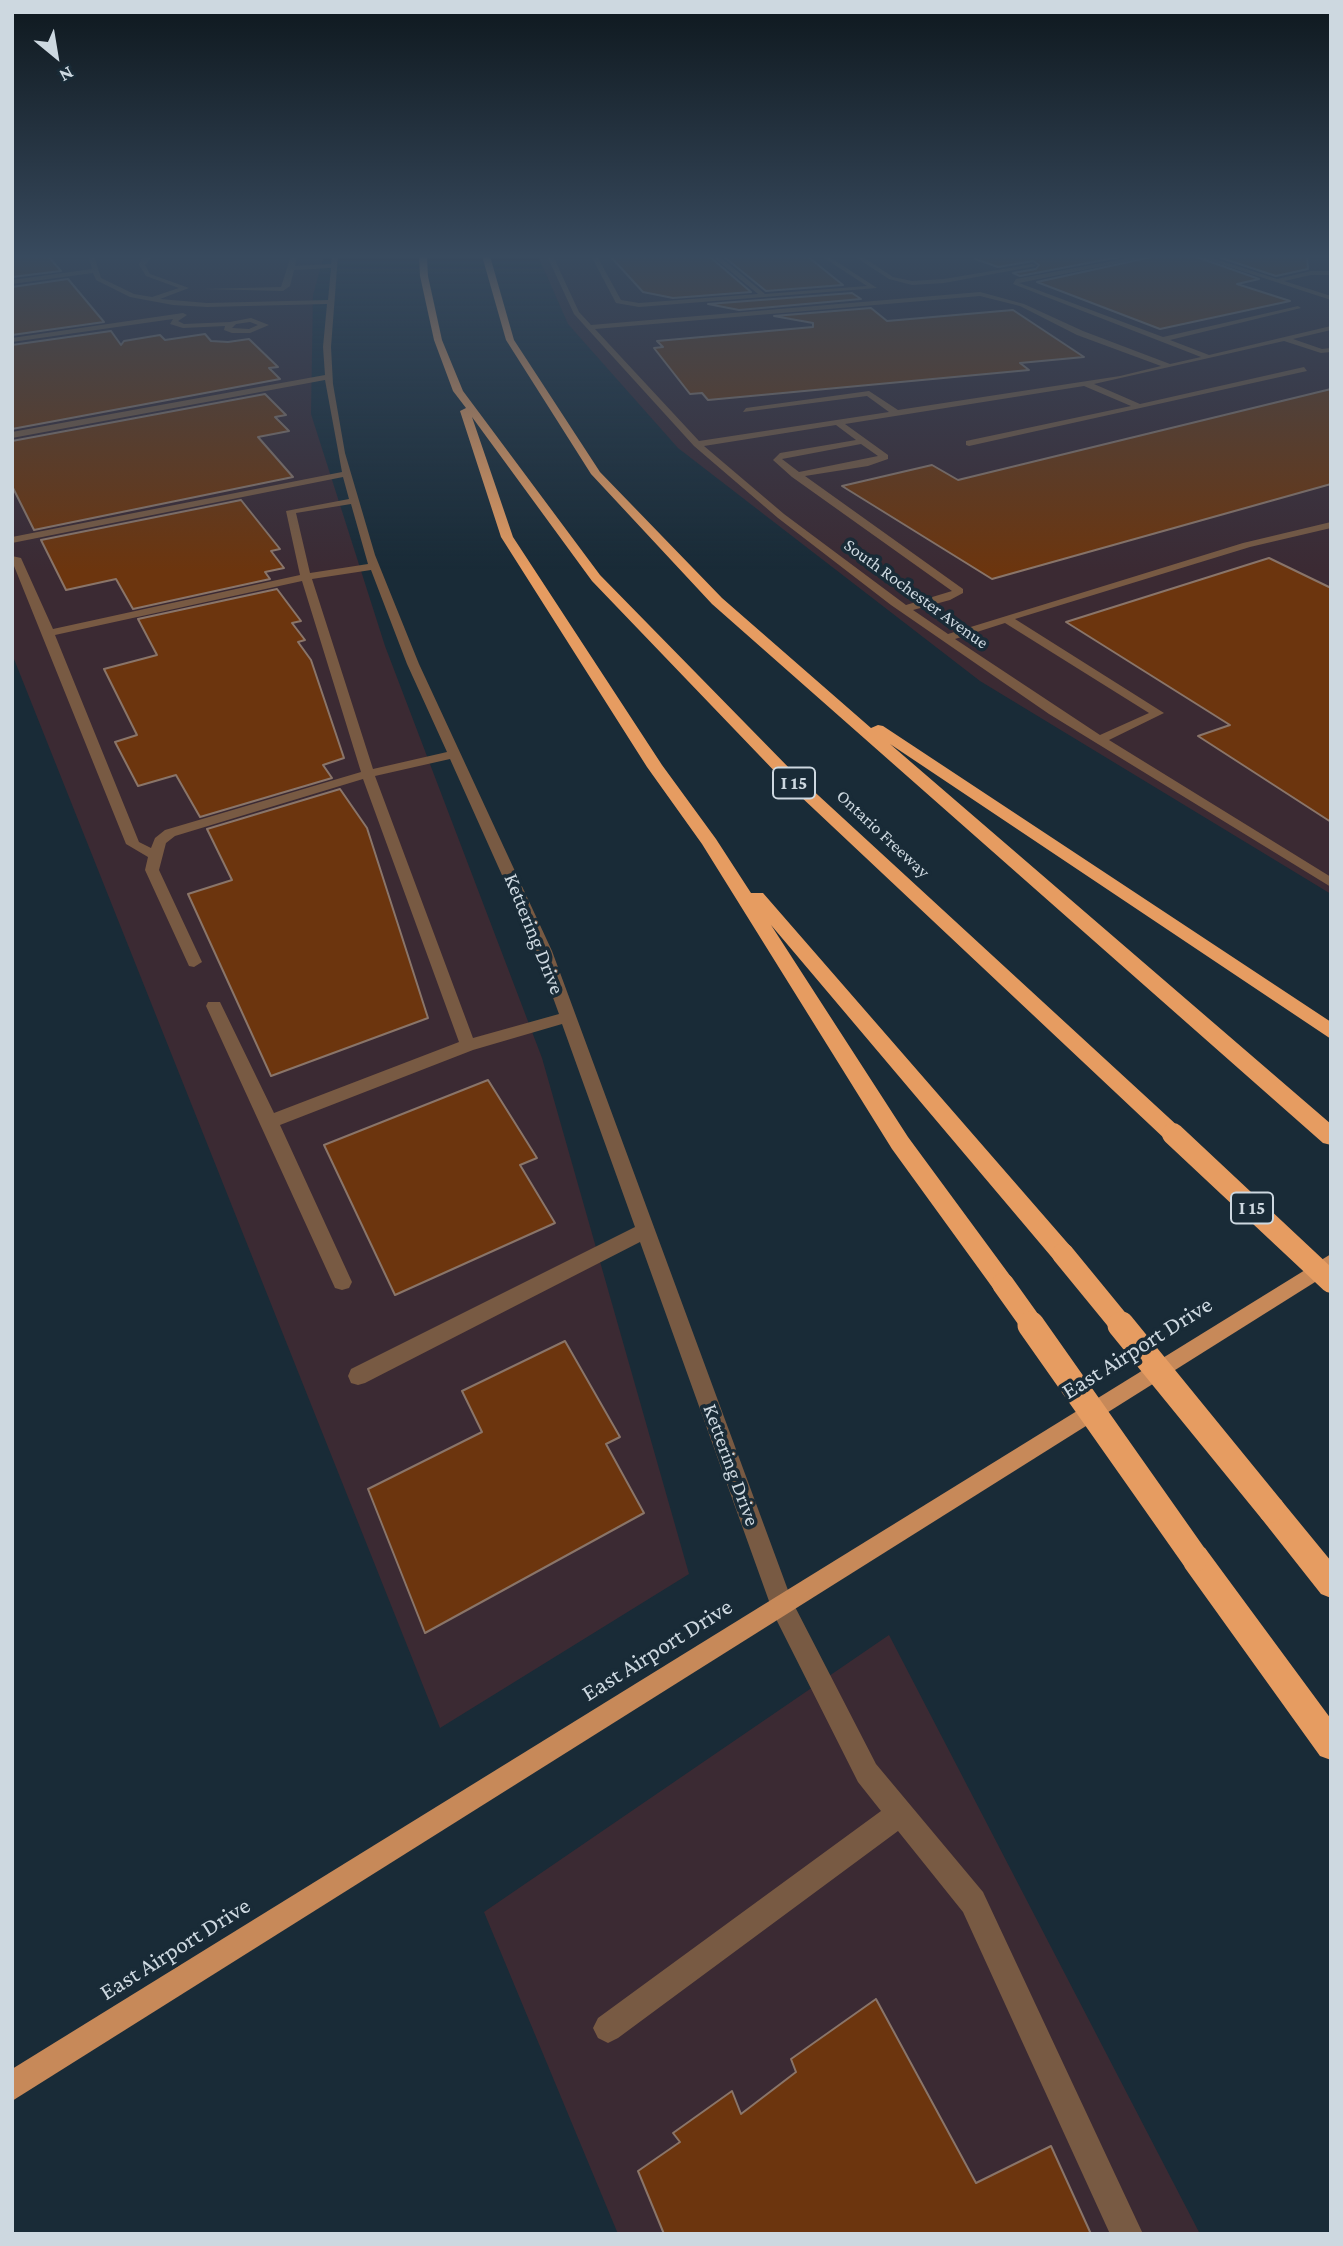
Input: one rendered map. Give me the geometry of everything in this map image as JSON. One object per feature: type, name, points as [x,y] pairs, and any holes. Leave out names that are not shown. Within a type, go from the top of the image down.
[{"type":"highway","name":"Ontario Freeway","points":[[446,361],[458,391],[596,578],[788,776],[1331,1282]]},
{"type":"highway","points":[[523,361],[596,474],[717,601],[1331,1137]]},
{"type":"highway","points":[[458,391],[507,537],[656,767],[709,843],[900,1143],[1003,1284],[1195,1559],[1331,1745]]},
{"type":"highway","points":[[804,679],[1331,1032]]},
{"type":"highway","points":[[709,843],[1063,1254],[1331,1584]]},
{"type":"main road","name":"East Airport Drive","points":[[12,2086],[1331,1262]]},
{"type":"street","name":"Kettering Drive","points":[[328,361],[335,424],[346,474],[374,566],[413,664],[544,951],[782,1607],[867,1773],[973,1902],[1127,2234]]},
{"type":"street","name":"South Rochester Avenue","points":[[621,361],[697,444],[781,516],[904,609],[1098,740],[1331,883]]},
{"type":"street","points":[[1155,361],[1169,366]]},
{"type":"street","points":[[697,444],[1086,384],[1193,361]]},
{"type":"street","points":[[969,443],[1304,369]]},
{"type":"street","points":[[12,435],[329,377]]},
{"type":"street","points":[[1086,384],[1139,407]]},
{"type":"street","points":[[746,410],[869,393],[896,413]]},
{"type":"street","points":[[795,475],[869,463],[885,457],[837,422]]},
{"type":"street","points":[[863,441],[780,456],[777,460],[955,585],[959,591],[946,598],[904,609]]},
{"type":"street","points":[[12,540],[346,474]]},
{"type":"street","points":[[354,501],[290,511],[306,577],[368,774],[468,1045]]},
{"type":"street","points":[[946,638],[1247,545],[1331,525]]},
{"type":"street","points":[[16,558],[49,633],[133,844],[155,855]]},
{"type":"street","points":[[49,633],[306,577],[374,566]]},
{"type":"street","points":[[1005,618],[1158,713],[1098,740]]},
{"type":"street","points":[[194,962],[152,870],[160,841],[170,833],[368,774],[454,754]]},
{"type":"street","points":[[214,1006],[342,1282]]},
{"type":"street","points":[[270,1122],[468,1045],[567,1017]]},
{"type":"street","points":[[358,1376],[645,1231]]},
{"type":"street","points":[[608,2028],[900,1813]]},
{"type":"shaded area","points":[[12,361],[312,361],[311,414],[385,646],[542,1058],[689,1574],[440,1728],[12,654]]},
{"type":"shaded area","points":[[601,361],[1331,361],[1331,894],[980,681],[678,448]]},
{"type":"shaded area","points":[[889,1635],[1200,2234],[618,2234],[484,1912]]},
{"type":"building","points":[[12,361],[272,361],[278,367],[269,368],[280,379],[12,429]]},
{"type":"building","points":[[664,361],[1043,361],[1020,363],[1029,370],[708,400],[702,393],[690,394]]},
{"type":"building","points":[[1331,389],[1331,484],[992,579],[842,486],[932,465],[958,480]]},
{"type":"building","points":[[265,394],[286,415],[275,417],[289,431],[258,437],[293,477],[34,530],[12,486],[12,441]]},
{"type":"building","points":[[241,500],[280,549],[271,551],[284,568],[265,572],[270,579],[133,609],[116,579],[66,590],[41,540]]},
{"type":"building","points":[[1269,558],[1331,588],[1331,822],[1198,736],[1230,725],[1066,622]]},
{"type":"building","points":[[277,589],[301,621],[292,623],[305,640],[298,642],[311,660],[344,758],[323,765],[332,778],[200,817],[176,775],[138,786],[115,742],[137,735],[104,669],[157,655],[138,619]]},
{"type":"building","points":[[340,789],[367,828],[428,1018],[271,1076],[188,894],[232,880],[207,829]]},
{"type":"building","points":[[488,1080],[537,1158],[520,1165],[555,1223],[395,1295],[324,1145]]},
{"type":"building","points":[[565,1341],[620,1437],[606,1444],[644,1513],[425,1633],[368,1489],[482,1432],[462,1391]]},
{"type":"building","points":[[876,1999],[976,2183],[1051,2146],[1091,2234],[664,2234],[638,2171],[680,2142],[673,2133],[732,2091],[741,2114],[796,2072],[791,2059]]}]
